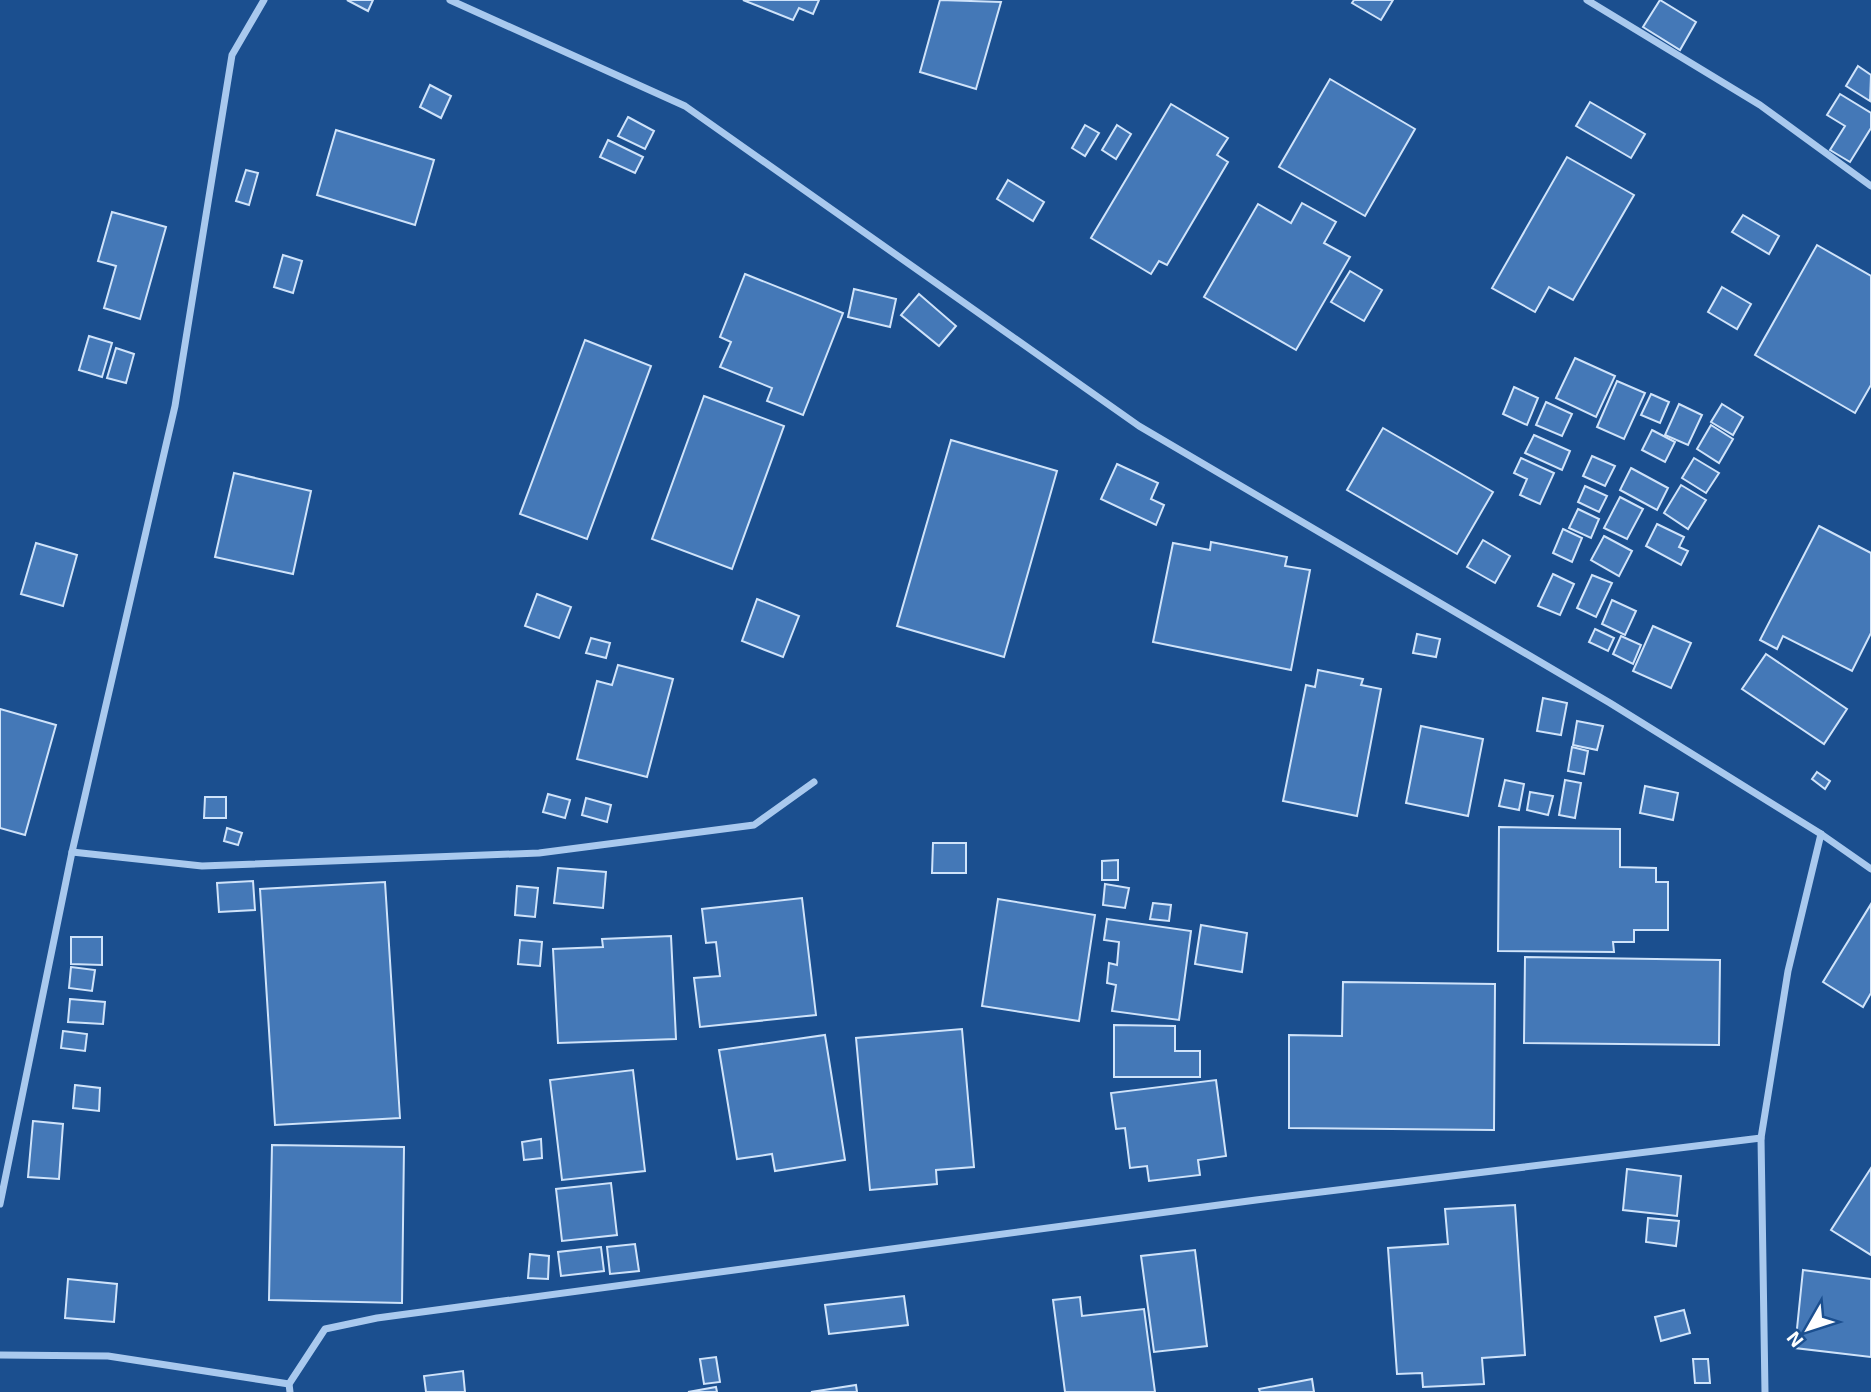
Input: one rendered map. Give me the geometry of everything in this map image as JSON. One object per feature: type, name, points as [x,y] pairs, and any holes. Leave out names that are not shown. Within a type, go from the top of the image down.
[{"type":"street","points":[[0,1205],[72,852],[175,406],[232,55],[264,0]]},
{"type":"street","points":[[450,0],[685,106],[1139,426],[1610,703],[1821,834],[1871,869]]},
{"type":"street","points":[[1587,0],[1760,105],[1871,186]]},
{"type":"street","points":[[72,852],[202,866],[538,853],[754,825],[814,782]]},
{"type":"street","points":[[1765,1392],[1761,1138],[1788,971],[1821,834]]},
{"type":"street","points":[[0,1355],[108,1356],[290,1388],[325,1329],[377,1318],[1242,1202],[1761,1138]]},
{"type":"building","points":[[347,0],[373,0],[368,11]]},
{"type":"building","points":[[743,0],[819,0],[813,14],[799,8],[793,20]]},
{"type":"building","points":[[940,0],[1001,2],[976,89],[920,72]]},
{"type":"building","points":[[1354,0],[1393,0],[1381,20],[1352,3]]},
{"type":"building","points":[[1660,0],[1696,22],[1680,50],[1643,27]]},
{"type":"building","points":[[1858,66],[1871,75],[1870,101],[1846,86]]},
{"type":"building","points":[[1330,79],[1415,129],[1365,216],[1279,167]]},
{"type":"building","points":[[430,85],[451,96],[441,118],[420,107]]},
{"type":"building","points":[[1840,94],[1871,113],[1871,128],[1850,162],[1830,150],[1845,126],[1827,115]]},
{"type":"building","points":[[1590,102],[1645,134],[1631,158],[1576,126]]},
{"type":"building","points":[[1171,104],[1228,138],[1217,155],[1228,162],[1167,265],[1159,261],[1151,274],[1091,238]]},
{"type":"building","points":[[628,117],[654,131],[645,149],[618,136]]},
{"type":"building","points":[[1085,125],[1099,133],[1085,156],[1072,148]]},
{"type":"building","points":[[1117,125],[1131,134],[1116,159],[1102,150]]},
{"type":"building","points":[[336,130],[434,160],[415,225],[317,195]]},
{"type":"building","points":[[608,140],[643,157],[635,173],[600,157]]},
{"type":"building","points":[[1567,157],[1634,195],[1573,300],[1549,287],[1535,312],[1492,288]]},
{"type":"building","points":[[246,170],[258,173],[249,205],[236,201]]},
{"type":"building","points":[[1008,180],[1044,202],[1033,221],[997,199]]},
{"type":"building","points":[[1302,203],[1336,222],[1324,243],[1350,257],[1296,350],[1204,297],[1258,204],[1291,223]]},
{"type":"building","points":[[112,212],[166,227],[140,319],[104,308],[116,266],[98,261]]},
{"type":"building","points":[[1743,215],[1779,236],[1769,254],[1732,232]]},
{"type":"building","points":[[1817,245],[1871,276],[1871,385],[1855,413],[1755,355]]},
{"type":"building","points":[[283,255],[302,261],[293,293],[274,287]]},
{"type":"building","points":[[1350,271],[1382,290],[1364,321],[1331,302]]},
{"type":"building","points":[[745,274],[843,313],[803,415],[767,401],[772,388],[720,367],[731,342],[720,337]]},
{"type":"building","points":[[1722,287],[1751,304],[1737,329],[1708,312]]},
{"type":"building","points":[[854,289],[896,299],[890,327],[848,317]]},
{"type":"building","points":[[919,294],[956,326],[939,346],[901,315]]},
{"type":"building","points":[[89,336],[112,343],[102,377],[79,370]]},
{"type":"building","points":[[585,340],[651,366],[587,539],[520,514]]},
{"type":"building","points":[[116,348],[134,354],[126,383],[107,378]]},
{"type":"building","points":[[1575,358],[1615,376],[1596,417],[1556,398]]},
{"type":"building","points":[[1617,381],[1645,393],[1624,439],[1597,427]]},
{"type":"building","points":[[1514,387],[1538,398],[1527,425],[1503,414]]},
{"type":"building","points":[[1651,394],[1669,402],[1660,423],[1641,415]]},
{"type":"building","points":[[704,396],[784,426],[732,569],[652,539]]},
{"type":"building","points":[[1546,402],[1572,414],[1562,436],[1536,425]]},
{"type":"building","points":[[1679,404],[1702,415],[1688,445],[1665,435]]},
{"type":"building","points":[[1722,404],[1743,417],[1733,435],[1711,422]]},
{"type":"building","points":[[1711,425],[1733,439],[1719,463],[1697,449]]},
{"type":"building","points":[[1383,428],[1493,492],[1457,554],[1347,490]]},
{"type":"building","points":[[1652,430],[1675,442],[1665,462],[1642,450]]},
{"type":"building","points":[[1534,435],[1570,451],[1562,470],[1525,453]]},
{"type":"building","points":[[951,440],[1057,471],[1004,657],[897,626]]},
{"type":"building","points":[[1592,456],[1615,466],[1605,486],[1583,476]]},
{"type":"building","points":[[1521,458],[1554,473],[1540,504],[1520,495],[1527,479],[1514,473]]},
{"type":"building","points":[[1694,458],[1719,473],[1706,493],[1682,478]]},
{"type":"building","points":[[1117,464],[1158,483],[1151,499],[1164,505],[1156,525],[1101,499]]},
{"type":"building","points":[[1631,468],[1668,488],[1657,510],[1620,490]]},
{"type":"building","points":[[234,473],[311,491],[293,574],[215,557]]},
{"type":"building","points":[[1681,485],[1706,500],[1688,529],[1664,513]]},
{"type":"building","points":[[1585,486],[1607,496],[1599,512],[1578,502]]},
{"type":"building","points":[[1620,497],[1643,509],[1627,539],[1604,528]]},
{"type":"building","points":[[1578,509],[1599,519],[1591,538],[1569,528]]},
{"type":"building","points":[[1657,524],[1684,537],[1679,547],[1688,551],[1681,565],[1646,546]]},
{"type":"building","points":[[1819,526],[1871,553],[1871,633],[1852,671],[1783,636],[1777,649],[1760,640]]},
{"type":"building","points":[[1563,529],[1582,538],[1572,562],[1553,553]]},
{"type":"building","points":[[1604,536],[1632,551],[1619,576],[1591,560]]},
{"type":"building","points":[[1483,540],[1510,556],[1495,583],[1467,567]]},
{"type":"building","points":[[1211,542],[1287,557],[1285,566],[1310,570],[1291,670],[1153,642],[1173,543],[1210,550]]},
{"type":"building","points":[[36,543],[77,555],[63,606],[21,594]]},
{"type":"building","points":[[1553,574],[1574,584],[1560,615],[1538,606]]},
{"type":"building","points":[[1592,575],[1612,583],[1596,617],[1577,608]]},
{"type":"building","points":[[537,594],[571,607],[559,638],[525,626]]},
{"type":"building","points":[[757,599],[799,616],[783,657],[742,641]]},
{"type":"building","points":[[1612,600],[1636,611],[1625,635],[1602,624]]},
{"type":"building","points":[[1653,626],[1691,643],[1671,688],[1633,671]]},
{"type":"building","points":[[1595,629],[1614,638],[1608,651],[1589,642]]},
{"type":"building","points":[[1417,634],[1440,639],[1436,657],[1413,653]]},
{"type":"building","points":[[1621,636],[1641,645],[1633,664],[1613,654]]},
{"type":"building","points":[[591,638],[610,643],[606,658],[586,653]]},
{"type":"building","points":[[1766,654],[1847,709],[1824,744],[1742,689]]},
{"type":"building","points":[[618,665],[673,679],[647,777],[577,759],[597,681],[612,685]]},
{"type":"building","points":[[1318,670],[1363,679],[1361,685],[1381,689],[1357,816],[1283,801],[1306,685],[1315,687]]},
{"type":"building","points":[[1543,698],[1567,703],[1561,735],[1537,731]]},
{"type":"building","points":[[0,709],[56,725],[25,835],[0,828]]},
{"type":"building","points":[[1577,721],[1603,726],[1597,750],[1573,745]]},
{"type":"building","points":[[1421,726],[1483,739],[1468,816],[1406,803]]},
{"type":"building","points":[[1572,747],[1588,751],[1584,774],[1568,771]]},
{"type":"building","points":[[1817,772],[1830,781],[1825,789],[1812,779]]},
{"type":"building","points":[[1505,780],[1524,784],[1519,810],[1499,806]]},
{"type":"building","points":[[1565,780],[1581,783],[1575,818],[1559,815]]},
{"type":"building","points":[[1645,786],[1678,793],[1673,820],[1640,813]]},
{"type":"building","points":[[1530,792],[1553,796],[1548,815],[1527,810]]},
{"type":"building","points":[[548,794],[570,800],[565,818],[543,812]]},
{"type":"building","points":[[205,797],[226,797],[226,818],[204,818]]},
{"type":"building","points":[[586,798],[611,805],[607,822],[582,815]]},
{"type":"building","points":[[1499,827],[1620,829],[1620,867],[1656,868],[1656,882],[1668,882],[1668,930],[1634,930],[1634,942],[1613,942],[1614,952],[1498,951]]},
{"type":"building","points":[[227,828],[242,833],[238,845],[224,841]]},
{"type":"building","points":[[933,843],[966,843],[966,873],[932,873]]},
{"type":"building","points":[[1118,860],[1118,880],[1102,880],[1102,861]]},
{"type":"building","points":[[558,868],[606,872],[603,908],[554,903]]},
{"type":"building","points":[[253,881],[255,910],[219,912],[217,883]]},
{"type":"building","points":[[385,882],[400,1118],[275,1125],[260,889]]},
{"type":"building","points":[[1105,884],[1129,888],[1125,908],[1103,905]]},
{"type":"building","points":[[517,886],[538,888],[535,917],[515,915]]},
{"type":"building","points":[[802,898],[816,1015],[700,1027],[694,978],[720,976],[716,942],[706,943],[702,909]]},
{"type":"building","points":[[998,899],[1095,915],[1079,1021],[982,1006]]},
{"type":"building","points":[[1153,903],[1171,905],[1169,921],[1150,919]]},
{"type":"building","points":[[1871,904],[1871,993],[1863,1007],[1823,982]]},
{"type":"building","points":[[1107,919],[1191,931],[1179,1020],[1112,1011],[1116,985],[1107,983],[1109,963],[1117,965],[1119,942],[1104,940]]},
{"type":"building","points":[[1201,925],[1247,933],[1242,972],[1195,964]]},
{"type":"building","points":[[671,936],[676,1039],[558,1043],[553,949],[603,947],[602,939]]},
{"type":"building","points":[[71,937],[102,937],[102,965],[71,964]]},
{"type":"building","points":[[520,940],[542,942],[540,966],[518,964]]},
{"type":"building","points":[[1525,957],[1720,960],[1719,1045],[1524,1043]]},
{"type":"building","points":[[71,967],[95,970],[92,991],[69,988]]},
{"type":"building","points":[[1343,982],[1495,984],[1494,1130],[1289,1128],[1289,1035],[1342,1036]]},
{"type":"building","points":[[70,999],[105,1002],[103,1024],[68,1022]]},
{"type":"building","points":[[1114,1025],[1175,1026],[1175,1051],[1200,1051],[1200,1077],[1114,1077]]},
{"type":"building","points":[[962,1029],[974,1167],[936,1170],[937,1184],[870,1190],[856,1038]]},
{"type":"building","points":[[63,1031],[87,1034],[85,1051],[61,1048]]},
{"type":"building","points":[[825,1035],[845,1160],[775,1171],[772,1154],[737,1159],[719,1050]]},
{"type":"building","points":[[633,1070],[645,1171],[562,1180],[550,1080]]},
{"type":"building","points":[[1216,1080],[1226,1156],[1198,1160],[1200,1175],[1149,1181],[1147,1166],[1130,1168],[1125,1128],[1116,1129],[1111,1093]]},
{"type":"building","points":[[75,1085],[100,1088],[99,1111],[73,1108]]},
{"type":"building","points":[[33,1121],[63,1124],[59,1179],[28,1177]]},
{"type":"building","points":[[541,1139],[542,1158],[524,1160],[522,1142]]},
{"type":"building","points":[[272,1145],[404,1147],[402,1303],[269,1300]]},
{"type":"building","points":[[1871,1168],[1871,1255],[1831,1230]]},
{"type":"building","points":[[1627,1169],[1681,1176],[1677,1216],[1623,1210]]},
{"type":"building","points":[[611,1183],[617,1235],[562,1241],[556,1189]]},
{"type":"building","points":[[1515,1205],[1525,1355],[1482,1358],[1484,1384],[1423,1387],[1422,1373],[1397,1374],[1388,1248],[1448,1244],[1445,1209]]},
{"type":"building","points":[[1648,1218],[1679,1221],[1676,1246],[1646,1242]]},
{"type":"building","points":[[635,1244],[639,1271],[610,1274],[607,1247]]},
{"type":"building","points":[[601,1247],[604,1271],[561,1276],[558,1252]]},
{"type":"building","points":[[1195,1250],[1207,1346],[1154,1352],[1141,1256]]},
{"type":"building","points":[[530,1254],[549,1256],[548,1279],[528,1278]]},
{"type":"building","points":[[1803,1270],[1871,1279],[1871,1357],[1795,1348]]},
{"type":"building","points":[[68,1279],[117,1284],[114,1322],[65,1318]]},
{"type":"building","points":[[904,1296],[908,1325],[829,1334],[825,1305]]},
{"type":"building","points":[[1080,1297],[1082,1316],[1144,1309],[1155,1392],[1065,1392],[1053,1300]]},
{"type":"building","points":[[1684,1310],[1690,1333],[1661,1341],[1655,1317]]},
{"type":"building","points":[[716,1357],[720,1382],[704,1384],[700,1359]]},
{"type":"building","points":[[1693,1359],[1708,1359],[1710,1383],[1695,1383]]},
{"type":"building","points":[[463,1371],[465,1392],[426,1392],[424,1376]]},
{"type":"building","points":[[1312,1379],[1314,1392],[1260,1392],[1259,1389]]},
{"type":"building","points":[[856,1385],[857,1392],[811,1392]]},
{"type":"building","points":[[716,1387],[717,1392],[688,1392]]}]
